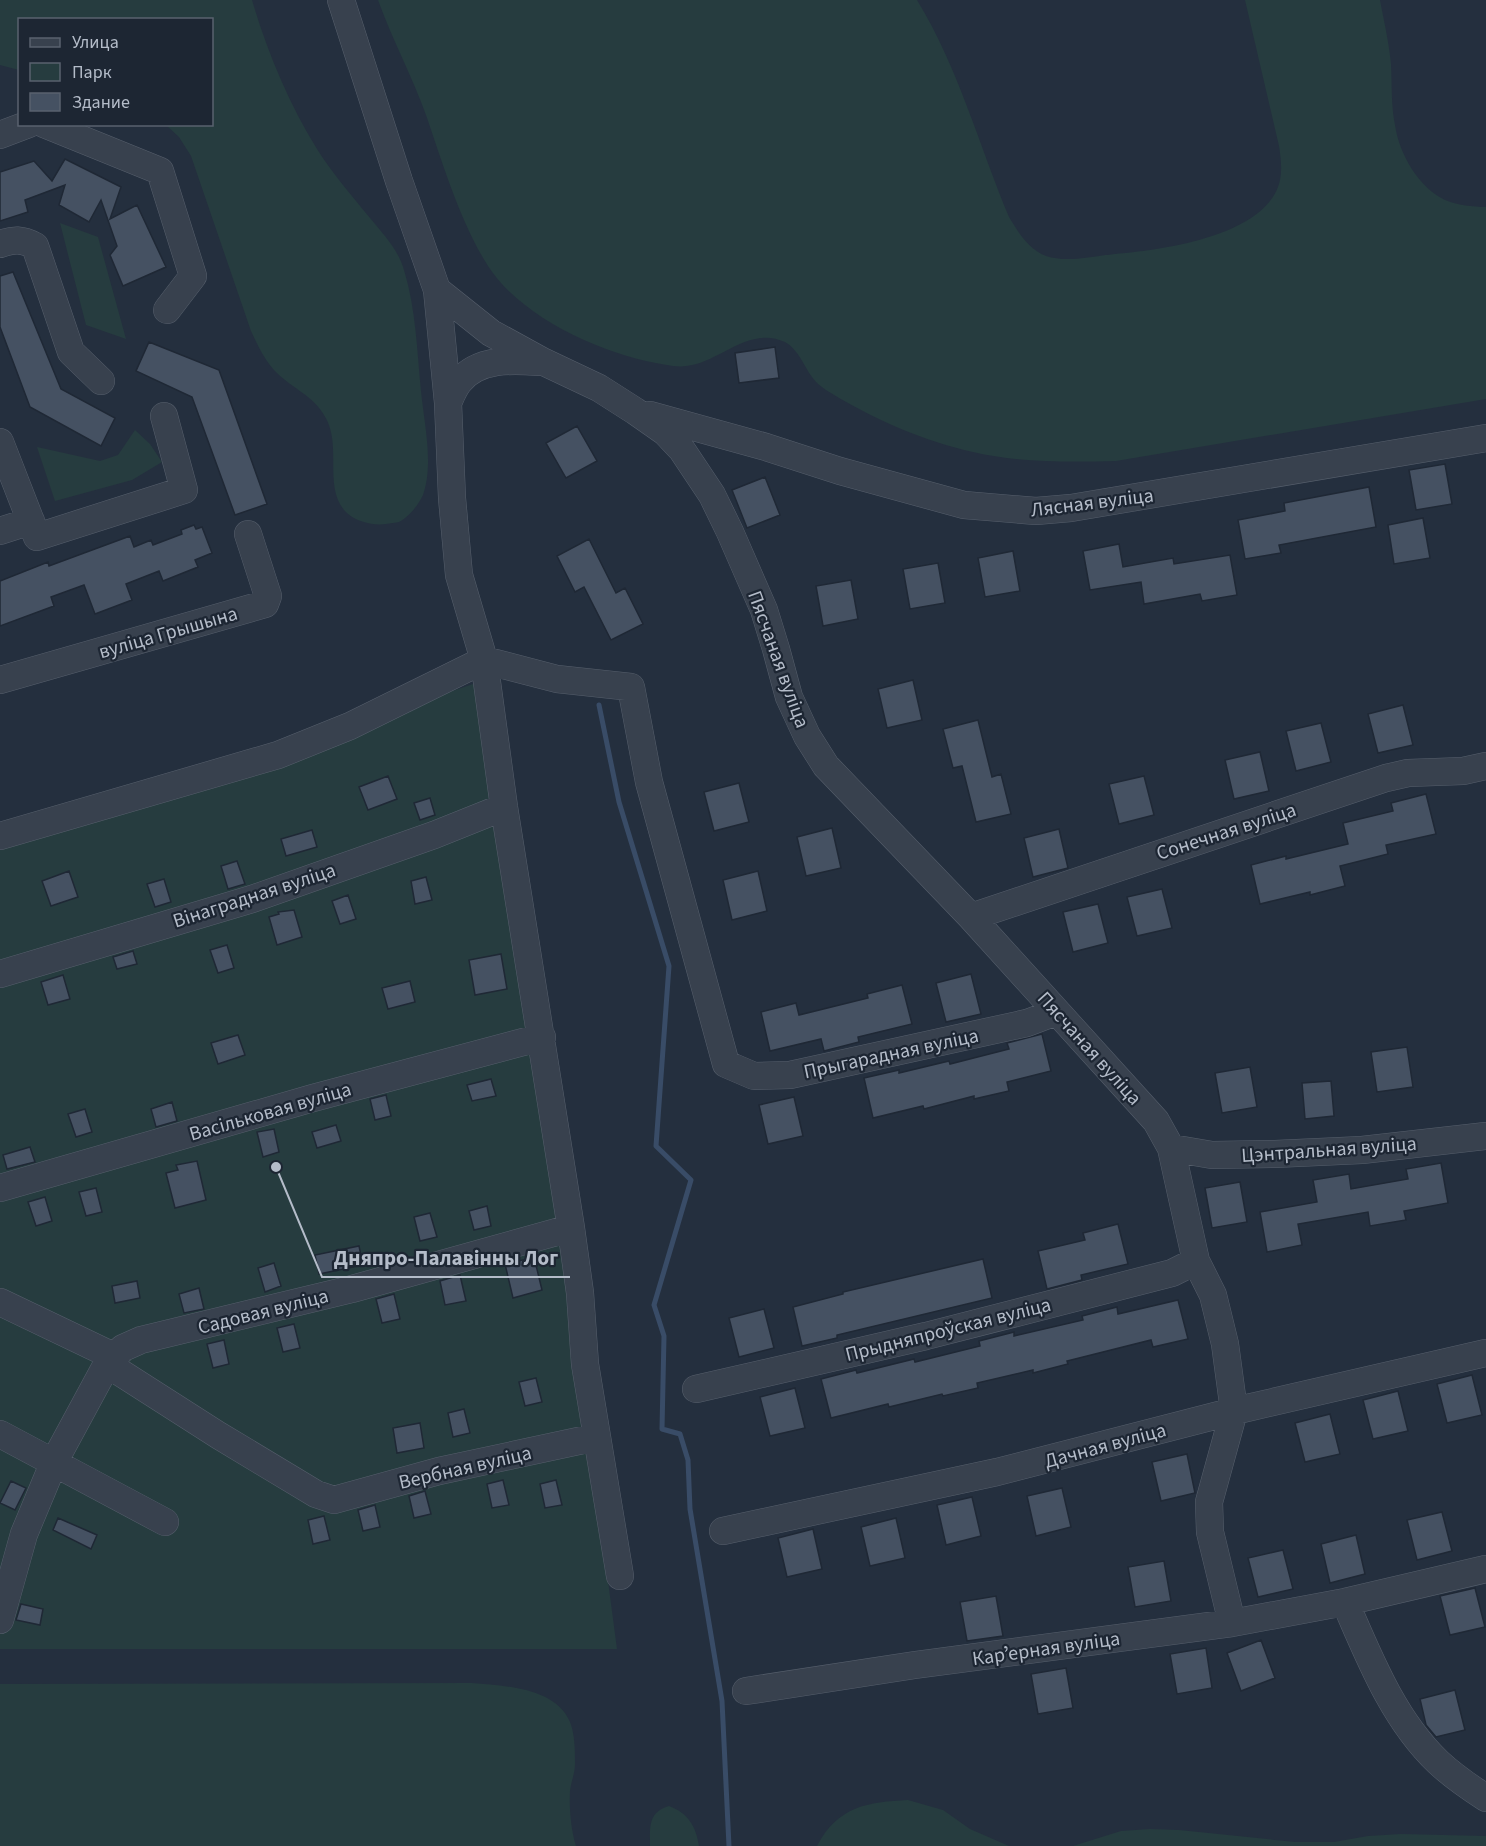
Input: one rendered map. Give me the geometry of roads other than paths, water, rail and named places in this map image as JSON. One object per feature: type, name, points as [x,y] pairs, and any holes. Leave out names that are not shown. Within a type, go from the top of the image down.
[{"type":"street","points":[[341,0],[399,181],[437,290],[448,403],[452,498],[459,575],[484,660],[504,807],[571,1228],[580,1293],[585,1364],[620,1576]]},
{"type":"street","points":[[0,135],[24,126]]},
{"type":"street","points":[[49,126],[160,171],[193,276],[167,310]]},
{"type":"street","points":[[0,244],[11,240],[23,240],[35,246],[71,352],[101,381]]},
{"type":"street","name":"Пясчаная вуліца","points":[[437,290],[491,333],[544,363],[598,388],[635,411],[665,432],[682,450],[712,495],[764,610],[777,648],[789,697],[807,736],[826,766],[971,917],[1156,1122],[1172,1148],[1196,1261],[1213,1295],[1225,1344],[1234,1411]]},
{"type":"street","points":[[448,403],[459,382],[474,369],[506,360],[544,363]]},
{"type":"street","name":"Лясная вуліца","points":[[635,411],[963,505],[1036,511],[1071,508],[1486,438]]},
{"type":"street","points":[[0,442],[37,537],[184,490],[164,416]]},
{"type":"street","points":[[0,531],[31,521]]},
{"type":"street","name":"вуліца Грышына","points":[[0,680],[265,604],[268,596],[248,534]]},
{"type":"street","points":[[0,836],[278,755],[350,726],[484,660]]},
{"type":"street","name":"Прыгарадная вуліца","points":[[484,660],[557,679],[631,687],[649,782],[726,1064],[754,1076],[790,1076],[1027,1023],[1056,1011]]},
{"type":"street","name":"Сонечная вуліца","points":[[971,917],[1386,778],[1408,773],[1463,771],[1486,766]]},
{"type":"street","name":"Вінаградная вуліца","points":[[0,974],[252,898],[434,835],[504,807]]},
{"type":"street","name":"Васільковая вуліца","points":[[0,1188],[313,1098],[542,1037]]},
{"type":"street","name":"Цэнтральная вуліца","points":[[1172,1148],[1212,1155],[1275,1154],[1362,1150],[1486,1136]]},
{"type":"street","name":"Садовая вуліца","points":[[110,1360],[123,1348],[141,1340],[352,1289],[571,1228]]},
{"type":"street","name":"Прыдняпроўская вуліца","points":[[696,1389],[926,1336],[1071,1299],[1172,1273],[1196,1261]]},
{"type":"street","points":[[0,1302],[110,1360],[54,1462],[24,1534],[0,1620]]},
{"type":"street","name":"Дачная вуліца","points":[[723,1531],[998,1472],[1234,1411],[1486,1353]]},
{"type":"street","name":"Вербная вуліца","points":[[110,1360],[268,1465],[316,1494],[334,1500],[439,1471],[597,1437]]},
{"type":"street","points":[[1232,1623],[1210,1532],[1209,1502],[1234,1411]]},
{"type":"street","points":[[0,1434],[165,1522]]},
{"type":"street","name":"Карʼерная вуліца","points":[[746,1691],[925,1664],[1232,1623],[1345,1602],[1486,1569]]},
{"type":"street","points":[[1345,1602],[1390,1698],[1408,1727],[1437,1761],[1486,1798]]},
{"type":"waterway","points":[[599,705],[619,802],[669,966],[656,1146],[691,1180],[654,1305],[664,1336],[662,1429],[680,1434],[688,1460],[690,1509],[722,1701],[729,1846]]},
{"type":"place","name":"Дняпро-Палавінны Лог","points":[[276,1167]]}]
